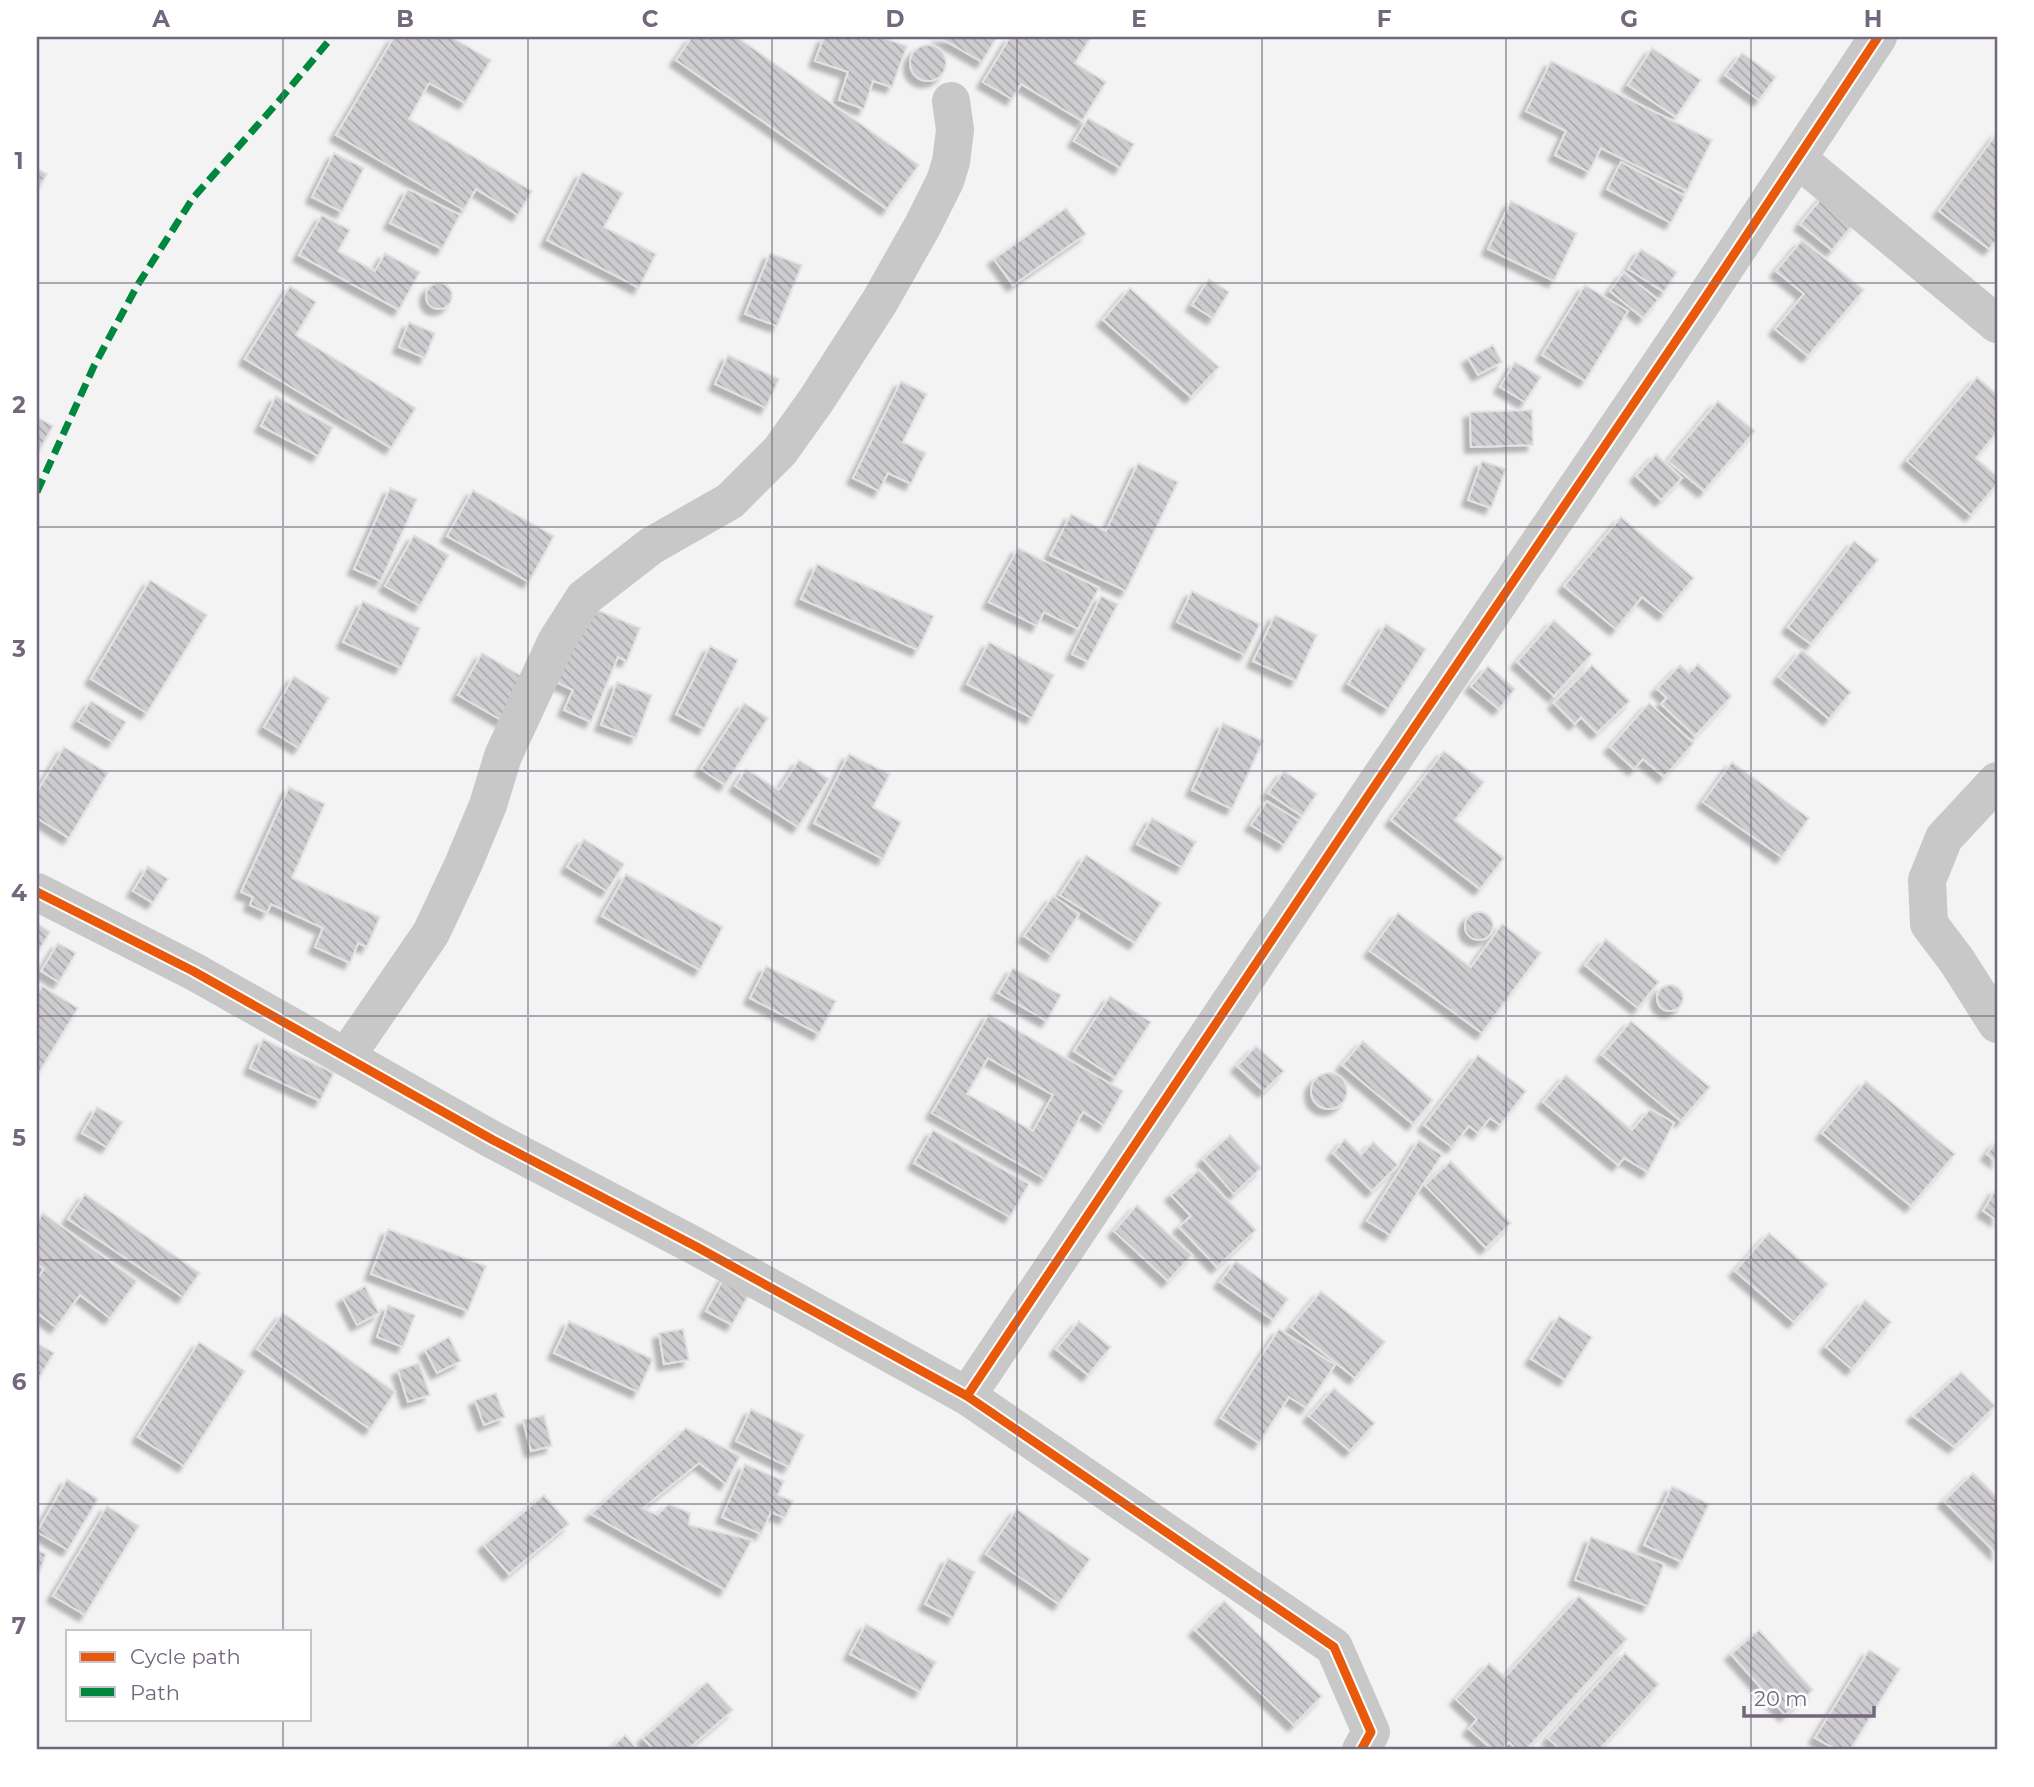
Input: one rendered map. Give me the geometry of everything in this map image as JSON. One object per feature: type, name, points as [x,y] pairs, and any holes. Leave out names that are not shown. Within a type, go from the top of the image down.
[{"type":"street","points":[[967,1396],[1878,37]]},
{"type":"street","points":[[346,1057],[431,933],[488,805],[503,756],[556,642],[584,598],[651,546],[730,501],[780,452],[880,301],[945,181],[951,162],[955,130],[951,101]]},
{"type":"street","points":[[1798,159],[1997,324]]},
{"type":"street","points":[[1997,781],[1944,838],[1927,880],[1929,924],[1957,961],[1997,1024]]},
{"type":"street","points":[[37,892],[193,971],[493,1140],[697,1247],[967,1396],[1334,1647],[1371,1732],[1360,1750]]},
{"type":"building","points":[[394,37],[451,37],[491,60],[465,103],[429,83],[409,119],[532,191],[518,215],[476,189],[464,210],[336,135]]},
{"type":"building","points":[[692,37],[737,37],[919,165],[887,209],[676,60]]},
{"type":"building","points":[[824,37],[881,37],[907,46],[892,87],[873,81],[864,109],[839,100],[848,72],[815,61]]},
{"type":"building","points":[[939,37],[997,37],[982,62]]},
{"type":"building","points":[[1010,37],[1091,37],[1075,63],[1106,82],[1082,121],[1021,84],[1012,99],[983,82]]},
{"type":"building","points":[[928,45],[941,50],[946,63],[941,76],[928,81],[915,76],[910,63],[915,50]]},
{"type":"building","points":[[1652,48],[1701,80],[1676,117],[1628,85]]},
{"type":"building","points":[[1742,53],[1776,77],[1759,100],[1725,75]]},
{"type":"building","points":[[1551,61],[1712,140],[1687,191],[1601,148],[1589,172],[1555,155],[1566,131],[1526,111]]},
{"type":"building","points":[[1088,118],[1134,144],[1120,168],[1074,141]]},
{"type":"building","points":[[1997,133],[1997,240],[1989,249],[1939,211]]},
{"type":"building","points":[[334,153],[364,168],[342,212],[312,197]]},
{"type":"building","points":[[1621,162],[1685,196],[1671,223],[1607,189]]},
{"type":"building","points":[[37,168],[47,174],[37,192]]},
{"type":"building","points":[[582,172],[623,193],[604,227],[656,254],[639,288],[547,240]]},
{"type":"building","points":[[408,189],[460,215],[442,249],[390,223]]},
{"type":"building","points":[[1825,194],[1857,220],[1832,250],[1800,224]]},
{"type":"building","points":[[1511,201],[1577,233],[1554,281],[1488,249]]},
{"type":"building","points":[[1066,208],[1086,234],[1013,285],[994,259]]},
{"type":"building","points":[[322,215],[350,230],[338,251],[375,271],[385,253],[420,272],[399,310],[299,255]]},
{"type":"building","points":[[1802,240],[1864,290],[1808,356],[1775,329],[1804,294],[1776,271]]},
{"type":"building","points":[[1641,249],[1677,272],[1664,292],[1628,269]]},
{"type":"building","points":[[770,253],[802,265],[777,326],[745,314]]},
{"type":"building","points":[[1624,272],[1658,300],[1643,318],[1610,291]]},
{"type":"building","points":[[1209,279],[1229,292],[1213,318],[1192,305]]},
{"type":"building","points":[[439,283],[449,286],[452,296],[449,306],[439,309],[429,306],[426,296],[429,286]]},
{"type":"building","points":[[1585,285],[1628,311],[1585,381],[1542,355]]},
{"type":"building","points":[[290,286],[316,302],[296,335],[416,408],[391,448],[245,359]]},
{"type":"building","points":[[1130,288],[1219,367],[1191,397],[1103,320]]},
{"type":"building","points":[[409,322],[435,333],[425,358],[399,347]]},
{"type":"building","points":[[1493,345],[1502,362],[1478,375],[1468,358]]},
{"type":"building","points":[[728,355],[779,379],[766,408],[715,384]]},
{"type":"building","points":[[1515,362],[1541,377],[1525,402],[1500,387]]},
{"type":"building","points":[[1977,377],[1997,394],[1997,432],[1976,458],[1997,476],[1997,484],[1971,515],[1907,461]]},
{"type":"building","points":[[901,381],[927,394],[903,442],[926,453],[911,484],[888,473],[879,491],[853,478]]},
{"type":"building","points":[[276,396],[333,427],[318,456],[261,426]]},
{"type":"building","points":[[1718,401],[1755,431],[1704,491],[1668,461]]},
{"type":"building","points":[[1532,410],[1533,445],[1471,447],[1470,412]]},
{"type":"building","points":[[37,417],[53,426],[37,455]]},
{"type":"building","points":[[1656,454],[1682,478],[1661,500],[1636,476]]},
{"type":"building","points":[[1482,461],[1506,469],[1491,508],[1468,500]]},
{"type":"building","points":[[1138,463],[1178,482],[1126,591],[1050,555],[1071,514],[1106,531]]},
{"type":"building","points":[[390,488],[417,499],[381,581],[354,569]]},
{"type":"building","points":[[473,490],[554,536],[529,582],[447,536]]},
{"type":"building","points":[[1621,517],[1694,578],[1664,614],[1642,597],[1616,629],[1564,586]]},
{"type":"building","points":[[414,535],[449,555],[420,606],[385,586]]},
{"type":"building","points":[[1854,541],[1878,560],[1811,644],[1788,627]]},
{"type":"building","points":[[1018,548],[1099,588],[1078,629],[1044,612],[1037,626],[989,602]]},
{"type":"building","points":[[817,564],[934,616],[918,650],[801,599]]},
{"type":"building","points":[[150,580],[207,615],[147,713],[91,679]]},
{"type":"building","points":[[1192,591],[1260,624],[1245,655],[1177,622]]},
{"type":"building","points":[[1101,596],[1118,604],[1088,662],[1072,654]]},
{"type":"building","points":[[363,601],[420,628],[401,668],[343,642]]},
{"type":"building","points":[[588,606],[640,628],[627,661],[618,657],[591,722],[564,710],[573,690],[556,682]]},
{"type":"building","points":[[1275,615],[1317,635],[1296,681],[1253,661]]},
{"type":"building","points":[[1554,620],[1592,654],[1554,696],[1517,662]]},
{"type":"building","points":[[1386,624],[1426,649],[1388,709],[1348,684]]},
{"type":"building","points":[[989,642],[1054,675],[1032,718],[967,684]]},
{"type":"building","points":[[710,646],[738,660],[704,729],[676,714]]},
{"type":"building","points":[[1802,650],[1851,692],[1829,719],[1779,677]]},
{"type":"building","points":[[482,653],[527,679],[503,721],[458,695]]},
{"type":"building","points":[[1698,664],[1732,696],[1695,736],[1661,704],[1667,698],[1657,689],[1680,665],[1689,673]]},
{"type":"building","points":[[1592,665],[1630,701],[1597,733],[1581,717],[1575,724],[1554,703]]},
{"type":"building","points":[[1488,666],[1515,689],[1499,709],[1471,686]]},
{"type":"building","points":[[294,676],[329,698],[299,748],[264,727]]},
{"type":"building","points":[[617,682],[652,695],[636,738],[601,725]]},
{"type":"building","points":[[91,701],[126,722],[113,742],[78,721]]},
{"type":"building","points":[[744,703],[768,718],[725,785],[701,769]]},
{"type":"building","points":[[1649,703],[1694,743],[1664,777],[1643,759],[1634,769],[1610,747]]},
{"type":"building","points":[[1223,723],[1263,741],[1232,809],[1192,790]]},
{"type":"building","points":[[64,747],[108,773],[69,838],[37,818],[37,792]]},
{"type":"building","points":[[1444,751],[1484,782],[1455,820],[1504,858],[1480,889],[1391,820]]},
{"type":"building","points":[[849,754],[890,774],[873,807],[901,822],[883,859],[814,823]]},
{"type":"building","points":[[799,760],[829,779],[798,827],[735,786],[746,769],[779,790]]},
{"type":"building","points":[[1732,762],[1809,818],[1782,857],[1703,802]]},
{"type":"building","points":[[1284,771],[1317,794],[1302,816],[1268,793]]},
{"type":"building","points":[[289,787],[325,804],[292,878],[380,917],[367,947],[358,943],[350,963],[315,947],[323,928],[271,904],[267,913],[250,905],[253,897],[241,892]]},
{"type":"building","points":[[1267,801],[1299,821],[1284,845],[1251,825]]},
{"type":"building","points":[[1152,818],[1196,842],[1182,867],[1137,844]]},
{"type":"building","points":[[584,839],[624,864],[607,891],[567,867]]},
{"type":"building","points":[[1086,855],[1161,903],[1135,943],[1060,895]]},
{"type":"building","points":[[148,866],[168,879],[153,903],[133,891]]},
{"type":"building","points":[[626,874],[723,927],[700,970],[602,916]]},
{"type":"building","points":[[1053,896],[1079,914],[1052,955],[1024,936]]},
{"type":"building","points":[[1479,912],[1489,916],[1493,926],[1489,936],[1479,940],[1469,936],[1465,926],[1469,916]]},
{"type":"building","points":[[1398,913],[1471,967],[1502,924],[1541,953],[1482,1033],[1370,951]]},
{"type":"building","points":[[37,923],[50,932],[37,954]]},
{"type":"building","points":[[1606,939],[1659,982],[1638,1008],[1585,965]]},
{"type":"building","points":[[58,943],[76,953],[59,982],[41,971]]},
{"type":"building","points":[[766,966],[836,1001],[819,1034],[750,998]]},
{"type":"building","points":[[1013,968],[1061,995],[1047,1021],[998,993]]},
{"type":"building","points":[[1670,985],[1679,989],[1683,998],[1679,1007],[1670,1011],[1661,1007],[1657,998],[1661,989]]},
{"type":"building","points":[[42,986],[78,1008],[40,1071],[37,1069],[37,995]]},
{"type":"building","points":[[1110,996],[1151,1022],[1115,1078],[1074,1051]]},
{"type":"building","points":[[989,1014],[1123,1091],[1104,1125],[1083,1112],[1045,1179],[932,1113]],"holes":[[[988,1058],[1053,1095],[1033,1131],[967,1094]]]},
{"type":"building","points":[[1631,1021],[1710,1087],[1681,1121],[1602,1055]]},
{"type":"building","points":[[263,1039],[334,1073],[320,1101],[250,1068]]},
{"type":"building","points":[[1363,1041],[1433,1100],[1413,1124],[1342,1065]]},
{"type":"building","points":[[1256,1046],[1284,1071],[1264,1091],[1237,1066]]},
{"type":"building","points":[[1478,1055],[1526,1091],[1500,1125],[1490,1118],[1478,1133],[1469,1126],[1452,1147],[1424,1125]]},
{"type":"building","points":[[1329,1073],[1342,1078],[1347,1091],[1342,1104],[1329,1109],[1316,1104],[1311,1091],[1316,1078]]},
{"type":"building","points":[[1566,1075],[1632,1130],[1650,1109],[1674,1123],[1648,1172],[1624,1158],[1618,1165],[1543,1102]]},
{"type":"building","points":[[1866,1081],[1955,1154],[1911,1206],[1822,1133]]},
{"type":"building","points":[[97,1107],[123,1122],[107,1147],[82,1133]]},
{"type":"building","points":[[933,1130],[1029,1184],[1010,1217],[914,1163]]},
{"type":"building","points":[[1230,1135],[1261,1168],[1234,1194],[1203,1159]]},
{"type":"building","points":[[1345,1139],[1361,1155],[1373,1142],[1398,1165],[1372,1191],[1333,1153]]},
{"type":"building","points":[[1419,1140],[1442,1155],[1390,1235],[1367,1221]]},
{"type":"building","points":[[1997,1141],[1997,1162],[1987,1154]]},
{"type":"building","points":[[1451,1161],[1511,1223],[1486,1248],[1425,1185]]},
{"type":"building","points":[[1199,1170],[1256,1230],[1217,1267],[1179,1227],[1191,1216],[1171,1195]]},
{"type":"building","points":[[1997,1189],[1997,1220],[1983,1211]]},
{"type":"building","points":[[85,1194],[200,1273],[183,1297],[68,1219]]},
{"type":"building","points":[[1137,1205],[1192,1255],[1168,1281],[1114,1231]]},
{"type":"building","points":[[43,1213],[137,1281],[110,1318],[80,1295],[56,1327],[37,1313],[37,1279],[44,1269],[37,1264],[37,1222]]},
{"type":"building","points":[[388,1229],[486,1266],[468,1311],[371,1274]]},
{"type":"building","points":[[1769,1233],[1828,1284],[1794,1322],[1735,1271]]},
{"type":"building","points":[[1236,1261],[1288,1299],[1273,1320],[1220,1282]]},
{"type":"building","points":[[725,1276],[751,1291],[732,1325],[706,1311]]},
{"type":"building","points":[[365,1286],[379,1313],[357,1325],[343,1298]]},
{"type":"building","points":[[1321,1291],[1385,1342],[1355,1378],[1291,1327]]},
{"type":"building","points":[[1865,1300],[1891,1322],[1852,1369],[1826,1347]]},
{"type":"building","points":[[388,1305],[415,1315],[403,1347],[377,1337]]},
{"type":"building","points":[[283,1313],[395,1392],[370,1429],[257,1349]]},
{"type":"building","points":[[1559,1316],[1592,1337],[1565,1380],[1531,1359]]},
{"type":"building","points":[[569,1321],[653,1359],[638,1392],[554,1353]]},
{"type":"building","points":[[1079,1321],[1111,1347],[1088,1375],[1056,1349]]},
{"type":"building","points":[[683,1329],[689,1360],[664,1364],[659,1333]]},
{"type":"building","points":[[1279,1329],[1335,1365],[1306,1408],[1289,1397],[1259,1443],[1221,1418]]},
{"type":"building","points":[[449,1337],[461,1361],[437,1373],[425,1350]]},
{"type":"building","points":[[199,1342],[245,1371],[184,1466],[138,1437]]},
{"type":"building","points":[[37,1343],[54,1353],[37,1381]]},
{"type":"building","points":[[419,1363],[430,1395],[408,1402],[398,1370]]},
{"type":"building","points":[[1961,1372],[1995,1406],[1954,1447],[1913,1416]]},
{"type":"building","points":[[1334,1388],[1375,1423],[1350,1451],[1309,1416]]},
{"type":"building","points":[[496,1393],[505,1417],[484,1425],[475,1400]]},
{"type":"building","points":[[751,1409],[804,1435],[789,1467],[736,1441]]},
{"type":"building","points":[[544,1415],[552,1446],[531,1451],[523,1420]]},
{"type":"building","points":[[686,1428],[740,1456],[726,1484],[699,1463],[643,1508],[657,1515],[669,1504],[690,1513],[689,1525],[752,1540],[725,1590],[591,1514]]},
{"type":"building","points":[[745,1464],[784,1481],[778,1495],[793,1501],[785,1518],[771,1512],[761,1534],[722,1517]]},
{"type":"building","points":[[1973,1473],[1997,1497],[1997,1554],[1944,1501]]},
{"type":"building","points":[[67,1479],[98,1499],[68,1550],[37,1532]]},
{"type":"building","points":[[1672,1486],[1709,1504],[1682,1562],[1644,1545]]},
{"type":"building","points":[[544,1495],[569,1524],[509,1574],[484,1545]]},
{"type":"building","points":[[107,1506],[139,1526],[85,1615],[53,1596]]},
{"type":"building","points":[[1017,1509],[1090,1559],[1059,1604],[986,1554]]},
{"type":"building","points":[[1591,1537],[1664,1564],[1648,1606],[1575,1580]]},
{"type":"building","points":[[37,1550],[46,1554],[37,1580]]},
{"type":"building","points":[[948,1558],[975,1572],[953,1618],[925,1604]]},
{"type":"building","points":[[1579,1596],[1627,1639],[1526,1750],[1517,1750],[1509,1742],[1501,1750],[1493,1750],[1469,1729],[1477,1719],[1456,1699],[1489,1663],[1505,1677]]},
{"type":"building","points":[[1224,1601],[1322,1696],[1294,1725],[1195,1630]]},
{"type":"building","points":[[866,1624],[936,1662],[920,1692],[850,1654]]},
{"type":"building","points":[[1759,1630],[1813,1690],[1785,1715],[1731,1654]]},
{"type":"building","points":[[1869,1650],[1900,1669],[1850,1750],[1837,1750],[1815,1738]]},
{"type":"building","points":[[1625,1653],[1659,1684],[1599,1750],[1561,1750],[1548,1738]]},
{"type":"building","points":[[707,1682],[733,1710],[687,1750],[654,1750],[643,1738]]},
{"type":"building","points":[[625,1735],[638,1750],[609,1750]]},
{"type":"marked path","points":[[37,492],[94,366],[137,286],[193,198],[332,37]]},
{"type":"cycle path","points":[[967,1396],[1878,37]]},
{"type":"cycle path","points":[[37,892],[193,971],[493,1140],[697,1247],[967,1396],[1334,1647],[1371,1732],[1361,1750]]}]
